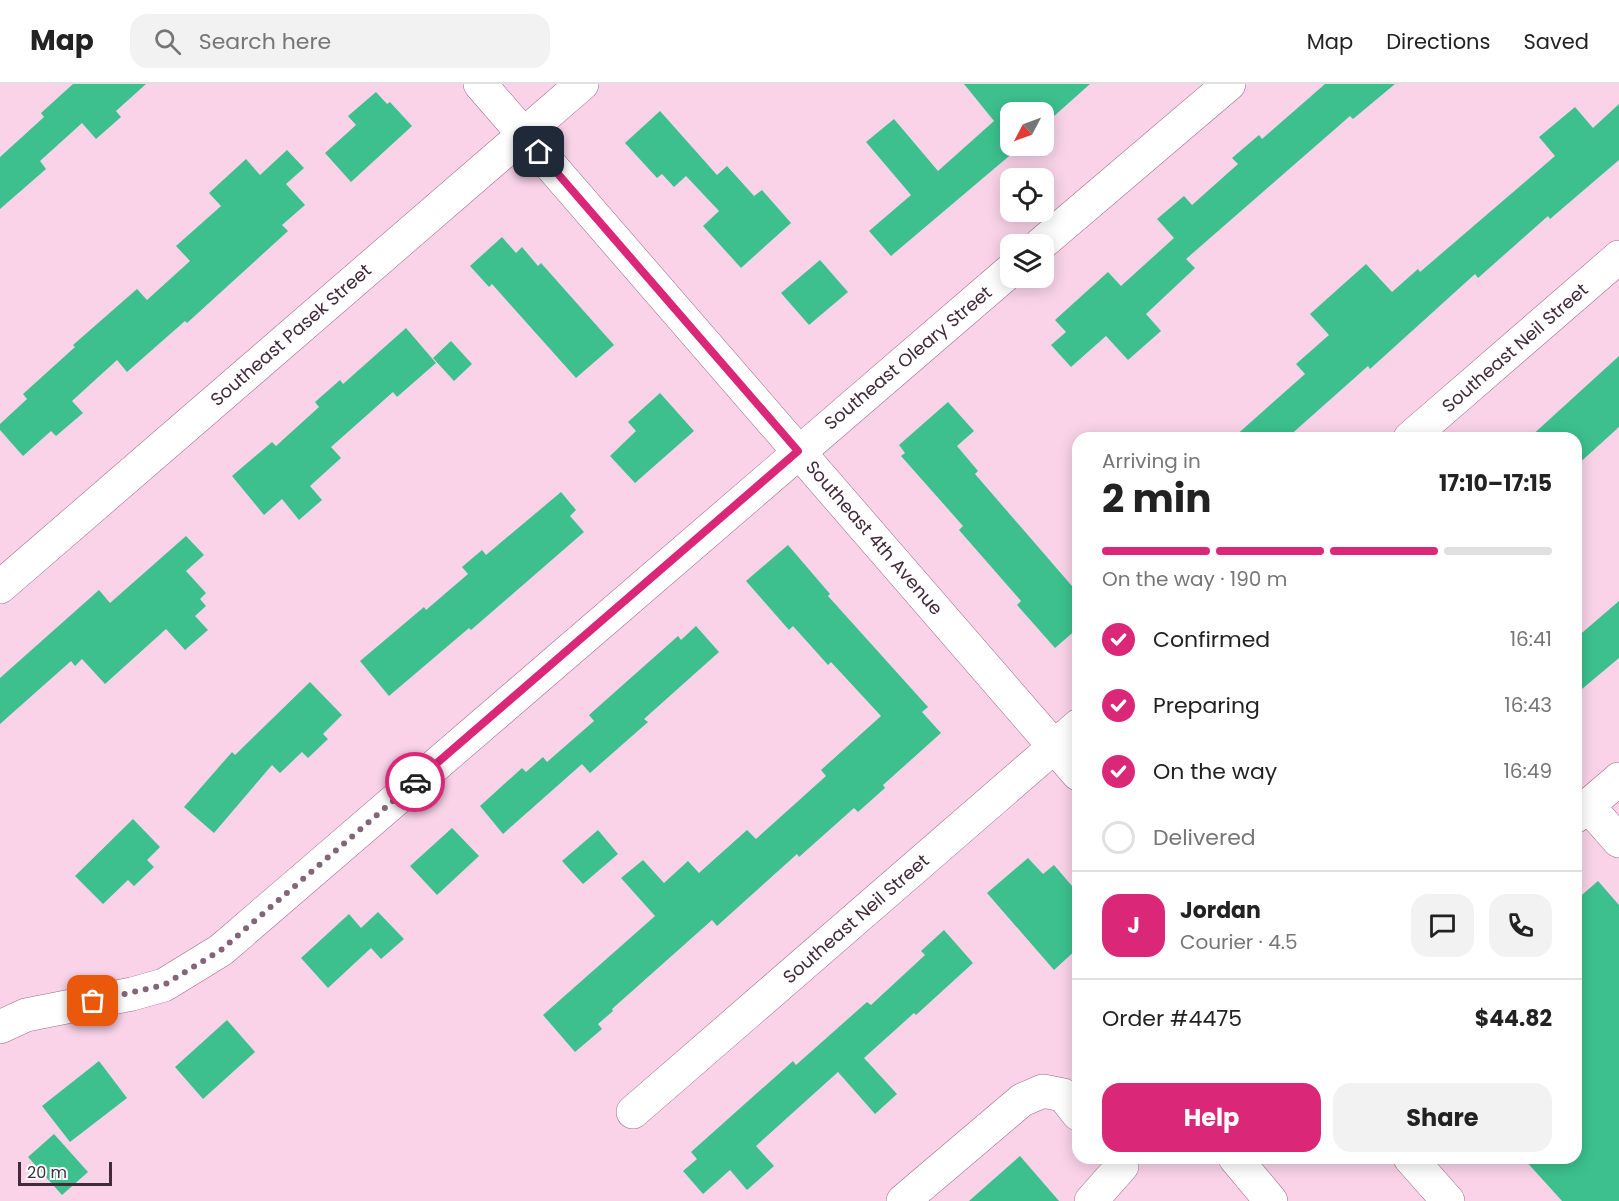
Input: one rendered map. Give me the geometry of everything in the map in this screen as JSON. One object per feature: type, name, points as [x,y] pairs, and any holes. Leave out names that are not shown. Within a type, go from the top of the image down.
[{"type":"street","name":"Southeast 4th Avenue","points":[[480,84],[798,451],[1066,736],[1072,755]]},
{"type":"street","name":"Southeast Pasek Street","points":[[0,587],[582,84]]},
{"type":"street","points":[[1053,234],[1229,84]]},
{"type":"street","name":"Southeast Neil Street","points":[[1417,432],[1619,257]]},
{"type":"street","name":"Southeast Oleary Street","points":[[0,1027],[26,1014],[132,994],[164,985],[221,950],[1000,279]]},
{"type":"street","name":"Southeast Neil Street","points":[[633,1112],[1066,736]]},
{"type":"street","points":[[1619,779],[1582,811],[1619,841]]},
{"type":"street","points":[[903,1201],[1022,1100],[1043,1091],[1063,1095],[1072,1106]]},
{"type":"street","points":[[1091,1201],[1121,1164]]},
{"type":"street","points":[[1240,1164],[1271,1201]]},
{"type":"street","points":[[1415,1164],[1448,1201]]},
{"type":"building","points":[[73,84],[146,84],[116,111],[121,117],[96,139],[82,123],[40,161],[46,169],[0,209],[0,157],[44,117],[41,113]]},
{"type":"building","points":[[964,84],[1090,84],[1054,116],[1054,102],[1000,102],[1000,156],[1009,156],[891,256],[869,231],[911,195],[866,142],[894,119],[938,171],[994,121]]},
{"type":"building","points":[[1325,84],[1395,84],[1353,119],[1350,116],[1186,259],[1195,268],[1146,314],[1161,331],[1128,360],[1106,336],[1071,367],[1051,345],[1066,332],[1055,320],[1108,272],[1121,286],[1174,238],[1157,219],[1184,196],[1192,205],[1238,164],[1232,158],[1259,135],[1262,139]]},
{"type":"building","points":[[376,92],[387,104],[390,102],[412,126],[351,182],[325,153],[356,125],[348,116]]},
{"type":"building","points":[[1619,104],[1619,160],[1550,219],[1548,216],[1478,278],[1475,274],[1370,369],[1368,366],[1294,432],[1240,432],[1305,374],[1296,364],[1329,335],[1310,314],[1366,264],[1392,292],[1418,269],[1420,272],[1555,156],[1539,137],[1575,107],[1593,128]]},
{"type":"building","points":[[660,111],[717,175],[727,166],[754,196],[762,190],[791,223],[741,268],[703,226],[719,211],[686,176],[674,187],[662,174],[657,178],[625,143]]},
{"type":"building","points":[[287,150],[304,168],[286,184],[305,205],[282,225],[288,231],[187,323],[185,321],[127,372],[117,360],[72,401],[83,413],[56,436],[51,431],[23,456],[0,430],[0,424],[27,399],[23,394],[75,347],[73,345],[137,289],[147,300],[190,261],[176,246],[221,206],[209,193],[246,159],[260,175]]},
{"type":"building","points":[[502,237],[516,253],[522,247],[538,266],[541,263],[614,345],[576,378],[492,284],[489,287],[470,266]]},
{"type":"building","points":[[820,260],[848,292],[809,325],[781,293]]},
{"type":"building","points":[[406,328],[436,363],[397,397],[393,392],[331,447],[341,458],[310,486],[322,500],[299,520],[282,499],[264,515],[232,476],[272,442],[276,446],[319,407],[315,402],[340,380],[343,384]]},
{"type":"building","points":[[451,341],[472,364],[454,381],[433,358]]},
{"type":"building","points":[[1619,356],[1619,427],[1582,461],[1582,432],[1536,432]]},
{"type":"building","points":[[660,393],[694,431],[635,483],[610,456],[636,431],[628,422]]},
{"type":"building","points":[[948,402],[974,431],[957,446],[978,471],[975,474],[1072,586],[1072,633],[1055,648],[1017,605],[1021,601],[959,530],[963,526],[901,456],[905,453],[899,445]]},
{"type":"building","points":[[561,492],[576,510],[570,516],[584,532],[471,630],[469,628],[389,696],[360,661],[424,607],[426,610],[468,574],[462,567],[482,550],[486,555]]},
{"type":"building","points":[[186,536],[204,555],[186,571],[206,593],[200,599],[206,606],[195,616],[208,630],[185,650],[166,629],[105,684],[82,659],[75,666],[71,661],[0,724],[0,678],[99,590],[110,603]]},
{"type":"building","points":[[788,545],[830,594],[828,596],[928,707],[922,712],[941,733],[883,785],[885,788],[858,812],[854,808],[799,857],[797,854],[717,926],[712,920],[612,1009],[613,1011],[598,1024],[602,1029],[575,1052],[543,1015],[655,916],[621,878],[643,860],[664,883],[688,861],[699,873],[747,830],[756,839],[826,776],[821,770],[881,716],[831,662],[828,665],[793,626],[789,630],[746,581]]},
{"type":"building","points":[[1619,601],[1619,658],[1582,689],[1582,633]]},
{"type":"building","points":[[696,626],[719,652],[644,719],[648,722],[590,773],[582,764],[503,834],[480,806],[522,768],[526,772],[543,757],[547,762],[594,721],[589,715],[678,636],[681,640]]},
{"type":"building","points":[[310,682],[342,715],[323,734],[328,739],[308,758],[302,752],[280,773],[272,765],[214,833],[184,807],[232,752],[235,755]]},
{"type":"building","points":[[133,819],[160,847],[147,860],[154,867],[134,886],[128,880],[103,904],[75,876]]},
{"type":"building","points":[[452,828],[479,856],[437,895],[410,866]]},
{"type":"building","points":[[598,830],[618,854],[583,884],[562,861]]},
{"type":"building","points":[[1028,858],[1043,874],[1054,865],[1072,886],[1072,954],[1054,970],[987,893]]},
{"type":"building","points":[[1598,881],[1619,905],[1619,1201],[1562,1201],[1528,1164],[1582,1164],[1582,895]]},
{"type":"building","points":[[378,912],[404,939],[381,959],[371,948],[328,988],[301,958],[349,914],[361,928]]},
{"type":"building","points":[[944,930],[973,963],[864,1058],[897,1094],[875,1114],[838,1072],[756,1146],[774,1166],[747,1190],[730,1170],[703,1194],[683,1171],[697,1159],[691,1152],[793,1061],[796,1065],[867,1002],[871,1005],[925,955],[921,951]]},
{"type":"building","points":[[227,1020],[255,1052],[203,1099],[175,1067]]},
{"type":"building","points":[[99,1061],[127,1098],[70,1142],[42,1106]]},
{"type":"building","points":[[54,1134],[88,1172],[62,1195],[28,1157]]},
{"type":"building","points":[[1020,1156],[1059,1201],[969,1201]]},
{"type":"way so far","points":[[93,1001],[164,985],[221,950],[415,782]]},
{"type":"route","points":[[415,782],[798,451],[539,152]]}]
